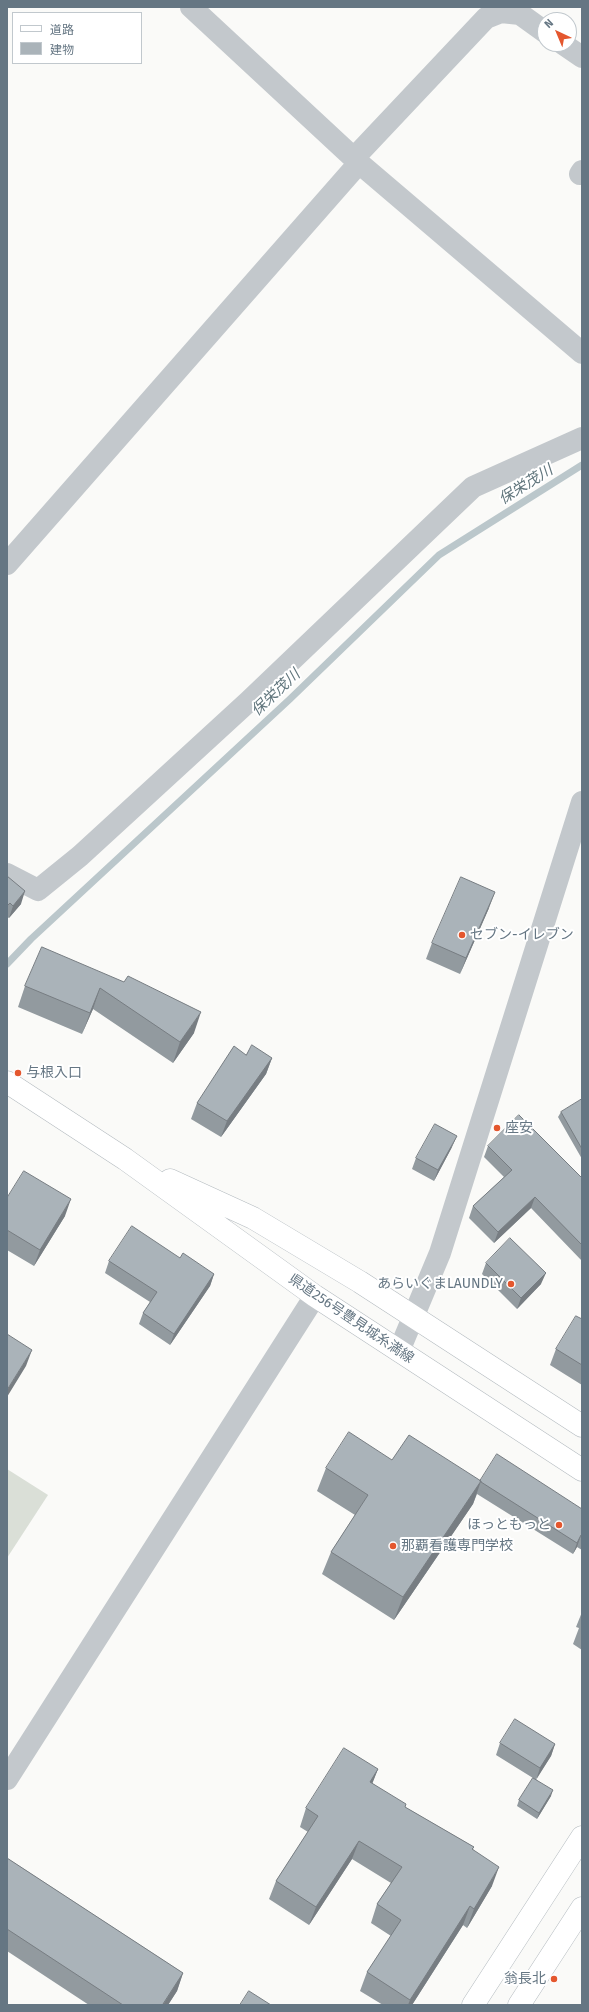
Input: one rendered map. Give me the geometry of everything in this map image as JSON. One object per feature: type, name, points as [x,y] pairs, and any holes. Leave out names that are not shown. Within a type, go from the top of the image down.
[{"type":"main road","name":"県道256号豊見城糸満線","points":[[7,1082],[125,1159],[315,1296],[582,1470]]},
{"type":"main road","name":"県道256号豊見城糸満線","points":[[125,1159],[253,1218],[413,1316],[582,1426]]},
{"type":"main road","points":[[473,2005],[582,1837]]},
{"type":"main road","points":[[519,2005],[582,1908]]},
{"type":"street","points":[[191,7],[357,161],[582,353]]},
{"type":"street","points":[[7,564],[357,161],[486,18],[501,12],[520,14],[537,26]]},
{"type":"street","points":[[7,874],[38,890],[80,856],[243,706],[473,487],[582,438]]},
{"type":"street","points":[[399,1351],[440,1253],[582,802]]},
{"type":"street","points":[[9,1770],[315,1296]]},
{"type":"shaded area","points":[[7,1469],[48,1495],[7,1558]]},
{"type":"building","points":[[7,876],[25,891],[13,906],[10,903],[7,906]]},
{"type":"building","points":[[461,877],[495,892],[466,958],[432,943]]},
{"type":"building","points":[[42,947],[124,982],[128,976],[201,1012],[180,1042],[100,988],[90,1013],[25,986]]},
{"type":"building","points":[[252,1045],[272,1058],[227,1121],[197,1103],[234,1046],[246,1055]]},
{"type":"building","points":[[582,1099],[582,1149],[561,1112]]},
{"type":"building","points":[[519,1115],[582,1178],[582,1245],[535,1197],[498,1232],[473,1206],[512,1170],[488,1146]]},
{"type":"building","points":[[435,1124],[457,1136],[438,1170],[416,1158]]},
{"type":"building","points":[[24,1171],[71,1199],[40,1250],[7,1230],[7,1198]]},
{"type":"building","points":[[132,1226],[180,1258],[183,1253],[214,1274],[174,1334],[143,1313],[157,1292],[109,1261]]},
{"type":"building","points":[[510,1238],[546,1273],[521,1298],[486,1263]]},
{"type":"building","points":[[576,1316],[582,1319],[582,1365],[556,1349]]},
{"type":"building","points":[[7,1334],[32,1350],[7,1390]]},
{"type":"building","name":"那覇看護専門学校","points":[[349,1432],[392,1460],[409,1435],[481,1481],[403,1597],[331,1552],[368,1495],[326,1468]]},
{"type":"building","points":[[497,1454],[582,1509],[582,1536],[581,1535],[577,1543],[480,1481]]},
{"type":"building","points":[[515,1719],[555,1744],[540,1768],[500,1743]]},
{"type":"building","points":[[344,1748],[378,1769],[370,1782],[406,1804],[405,1807],[474,1847],[472,1849],[499,1867],[474,1909],[470,1906],[410,2000],[367,1972],[401,1920],[377,1904],[402,1867],[359,1841],[316,1907],[276,1881],[318,1816],[306,1808]]},
{"type":"building","points":[[533,1778],[553,1790],[539,1813],[519,1800]]},
{"type":"building","points":[[7,1858],[183,1973],[163,2004],[165,2005],[123,2005],[7,1929]]},
{"type":"building","points":[[249,1991],[271,2005],[240,2005]]},
{"type":"waterway","name":"保栄茂川","points":[[7,964],[31,939],[290,699],[439,555],[582,465]]},
{"type":"place","name":"セブン-イレブン","points":[[462,935]]},
{"type":"place","name":"与根入口","points":[[18,1073]]},
{"type":"place","name":"座安","points":[[497,1128]]},
{"type":"place","name":"あらいぐまLAUNDLY","points":[[511,1284]]},
{"type":"place","name":"ほっともっと","points":[[559,1525]]},
{"type":"place","name":"那覇看護専門学校","points":[[393,1546]]},
{"type":"place","name":"翁長北","points":[[554,1979]]}]
